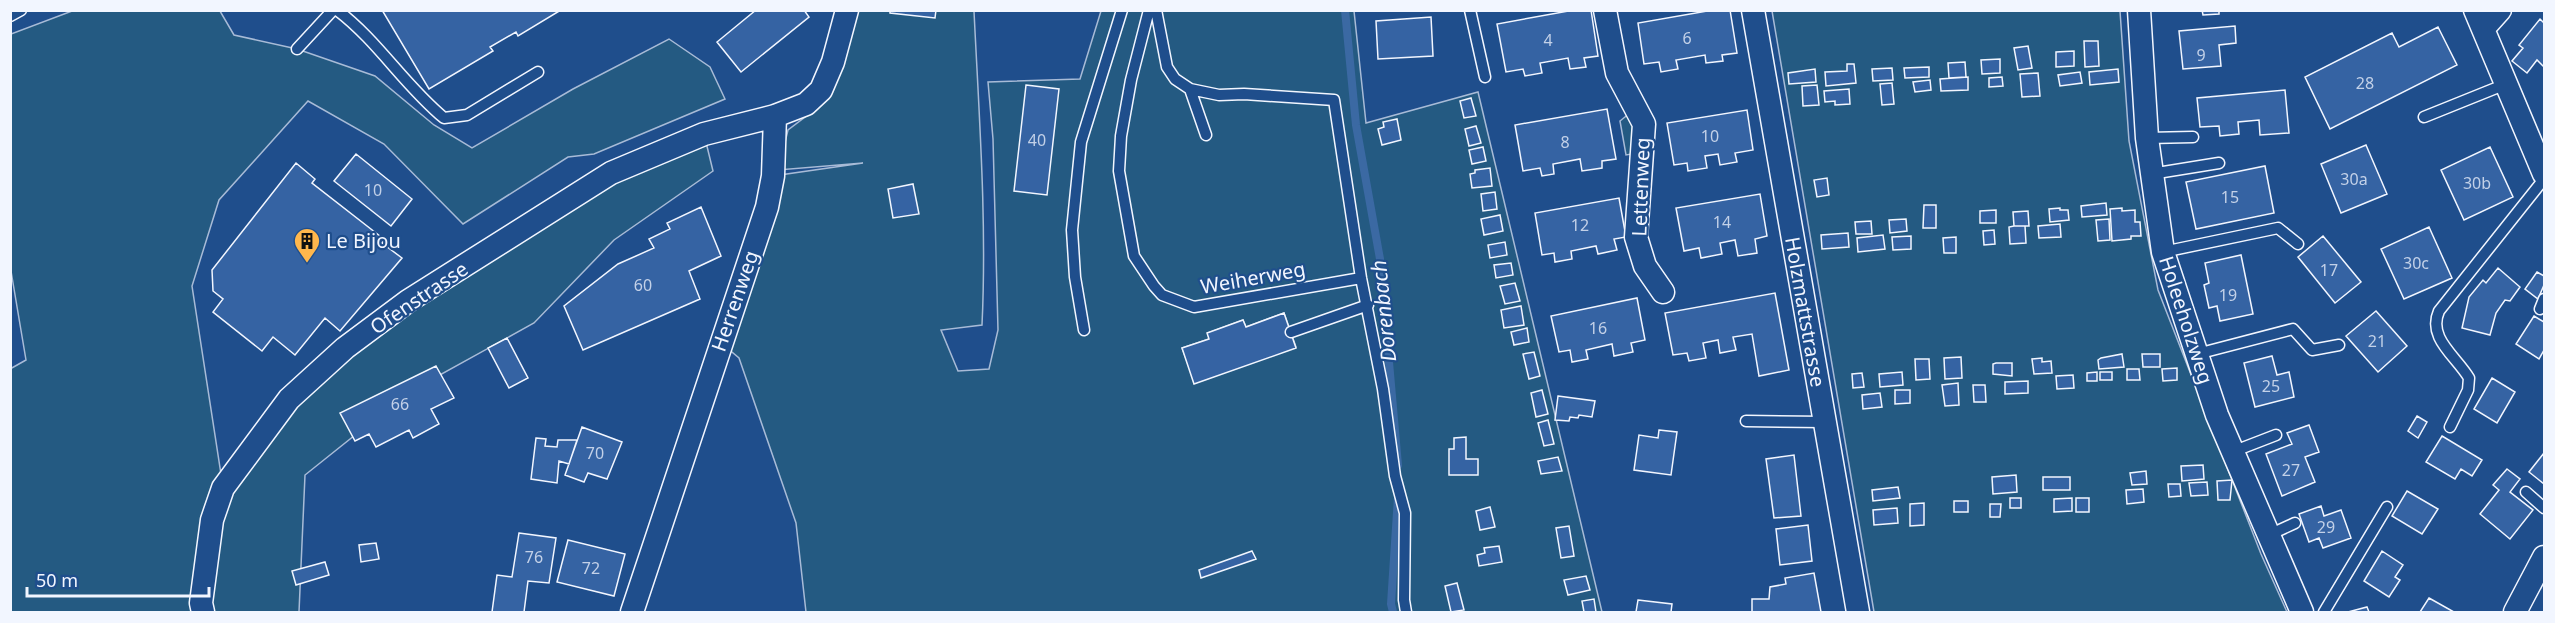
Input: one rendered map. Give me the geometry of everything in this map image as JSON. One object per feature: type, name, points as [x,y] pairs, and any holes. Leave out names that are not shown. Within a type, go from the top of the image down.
[{"type":"street","points":[[775,116],[806,104],[820,90],[833,62],[847,10]]},
{"type":"street","name":"Lettenweg","points":[[1605,10],[1617,74],[1644,124],[1635,237],[1645,266],[1663,292]]},
{"type":"street","name":"Holzmattstrasse","points":[[1753,10],[1858,612]]},
{"type":"street","name":"Holeeholzweg","points":[[2139,10],[2147,138],[2163,252],[2217,415],[2302,612]]},
{"type":"street","points":[[2500,10],[2479,20],[2544,174]]},
{"type":"street","name":"Ofenstrasse","points":[[202,612],[201,603],[212,520],[223,488],[289,399],[345,348],[408,301],[610,173],[704,134],[775,116]]},
{"type":"street","name":"Herrenweg","points":[[632,612],[767,207],[773,176],[775,116]]},
{"type":"street","points":[[2515,612],[2544,557]]},
{"type":"lane","points":[[10,16],[21,10]]},
{"type":"lane","points":[[297,49],[335,10],[358,27],[426,103],[444,118],[467,115],[538,72]]},
{"type":"lane","points":[[1084,330],[1075,277],[1072,230],[1082,142],[1122,10]]},
{"type":"lane","name":"Weiherweg","points":[[1149,10],[1131,80],[1121,136],[1119,171],[1134,256],[1154,286],[1162,295],[1194,307],[1361,278]]},
{"type":"lane","points":[[1156,10],[1167,67],[1174,79],[1190,89],[1219,94],[1334,100],[1361,278],[1383,389],[1395,476],[1403,500],[1406,612]]},
{"type":"lane","points":[[1470,10],[1485,77]]},
{"type":"lane","points":[[2424,117],[2506,84]]},
{"type":"lane","points":[[1190,89],[1206,135]]},
{"type":"lane","points":[[2147,138],[2193,137]]},
{"type":"lane","points":[[2151,174],[2219,163]]},
{"type":"lane","points":[[2450,427],[2468,390],[2469,378],[2439,339],[2435,320],[2439,311],[2544,179]]},
{"type":"lane","points":[[2163,252],[2278,228],[2298,244]]},
{"type":"lane","points":[[1291,332],[1368,305]]},
{"type":"lane","points":[[2196,354],[2294,329],[2312,350],[2338,345]]},
{"type":"lane","points":[[1746,421],[1825,422]]},
{"type":"lane","points":[[2232,452],[2276,435]]},
{"type":"lane","points":[[2526,492],[2544,507]]},
{"type":"lane","points":[[2324,612],[2387,507]]},
{"type":"lane","points":[[2269,535],[2295,523]]},
{"type":"shaded area","points":[[72,11],[220,11],[234,35],[297,49],[375,76],[434,125],[472,148],[573,89],[669,39],[710,67],[725,99],[594,154],[568,157],[463,224],[384,144],[308,101],[219,200],[192,286],[223,487],[289,399],[486,254],[704,134],[713,171],[614,240],[534,323],[409,392],[305,475],[299,612],[11,612],[10,369],[26,360],[11,271],[11,34]]},
{"type":"shaded area","points":[[857,11],[974,11],[983,207],[982,325],[941,330],[958,371],[989,369],[998,330],[993,139],[988,82],[1080,79],[1101,11],[1354,11],[1366,123],[1478,92],[1602,612],[806,612],[796,523],[739,358],[720,342],[773,176],[863,163],[778,170],[788,130],[817,108]],"holes":[[[1284,313],[1296,347],[1195,383],[1182,348],[1209,339],[1208,333],[1243,320],[1246,327]]]},
{"type":"shaded area","points":[[1772,11],[2120,11],[2129,141],[2158,290],[2261,554],[2287,612],[1874,612]]},
{"type":"shaded area","points":[[1630,113],[1638,153],[1626,155],[1620,121]]},
{"type":"building","points":[[382,10],[561,10],[518,36],[516,32],[490,47],[493,51],[429,89]]},
{"type":"building","points":[[756,10],[804,10],[809,17],[741,72],[717,42]]},
{"type":"building","points":[[890,10],[936,10],[935,18],[890,13]]},
{"type":"building","points":[[1574,10],[1591,10],[1598,56],[1584,58],[1586,67],[1570,69],[1568,58],[1540,63],[1542,73],[1525,76],[1523,69],[1506,72],[1497,24]]},
{"type":"building","points":[[1713,10],[1730,10],[1737,53],[1722,55],[1723,61],[1706,63],[1705,55],[1676,60],[1678,69],[1661,72],[1659,62],[1644,64],[1638,23]]},
{"type":"building","points":[[2202,10],[2219,10],[2219,14],[2203,15]]},
{"type":"building","points":[[1431,17],[1433,56],[1378,59],[1376,21]]},
{"type":"building","points":[[2540,19],[2544,23],[2544,67],[2537,60],[2527,73],[2512,61],[2523,48],[2519,45]]},
{"type":"building","points":[[2235,26],[2236,43],[2219,45],[2221,66],[2183,69],[2179,31]]},
{"type":"building","points":[[2438,27],[2457,65],[2330,129],[2305,77],[2392,33],[2399,47]]},
{"type":"building","points":[[2084,41],[2098,41],[2099,66],[2085,67]]},
{"type":"building","points":[[2028,46],[2032,68],[2018,70],[2014,48]]},
{"type":"building","points":[[2074,51],[2074,66],[2056,67],[2056,52]]},
{"type":"building","points":[[2000,59],[2000,73],[1982,74],[1981,60]]},
{"type":"building","points":[[1965,62],[1966,77],[1949,78],[1948,63]]},
{"type":"building","points":[[1847,64],[1854,64],[1856,83],[1826,86],[1825,72],[1847,71]]},
{"type":"building","points":[[1929,67],[1929,77],[1905,78],[1904,68]]},
{"type":"building","points":[[1892,68],[1893,80],[1873,81],[1872,69]]},
{"type":"building","points":[[1815,69],[1816,82],[1789,84],[1788,73]]},
{"type":"building","points":[[2118,69],[2119,82],[2090,85],[2089,72]]},
{"type":"building","points":[[2080,72],[2082,83],[2060,86],[2058,75]]},
{"type":"building","points":[[2038,73],[2040,96],[2022,97],[2020,74]]},
{"type":"building","points":[[1968,77],[1968,90],[1941,91],[1940,79]]},
{"type":"building","points":[[2002,77],[2003,86],[1989,87],[1989,78]]},
{"type":"building","points":[[1930,80],[1931,90],[1915,92],[1913,82]]},
{"type":"building","points":[[1892,83],[1894,104],[1882,105],[1880,84]]},
{"type":"building","points":[[1026,85],[1059,89],[1047,195],[1014,191]]},
{"type":"building","points":[[1817,85],[1819,105],[1803,106],[1802,86]]},
{"type":"building","points":[[1849,89],[1850,104],[1835,105],[1835,101],[1825,102],[1824,91]]},
{"type":"building","points":[[2285,90],[2289,133],[2260,135],[2259,120],[2238,122],[2239,134],[2220,136],[2219,126],[2200,127],[2197,98]]},
{"type":"building","points":[[1471,98],[1476,116],[1464,118],[1460,101]]},
{"type":"building","points":[[1607,109],[1616,159],[1602,161],[1602,168],[1582,171],[1580,159],[1553,164],[1554,174],[1542,176],[1540,168],[1523,171],[1515,125]]},
{"type":"building","points":[[1747,110],[1753,150],[1735,153],[1737,162],[1720,165],[1718,154],[1705,156],[1707,168],[1688,171],[1687,163],[1674,165],[1667,123]]},
{"type":"building","points":[[1397,119],[1401,140],[1382,145],[1378,129],[1384,127],[1383,122]]},
{"type":"building","points":[[1476,126],[1481,143],[1469,146],[1465,129]]},
{"type":"building","points":[[2366,145],[2387,194],[2341,213],[2321,164]]},
{"type":"building","points":[[1483,147],[1486,161],[1472,164],[1469,150]]},
{"type":"building","points":[[2490,147],[2513,197],[2464,220],[2441,170]]},
{"type":"building","points":[[356,154],[412,199],[391,226],[334,181]]},
{"type":"building","name":"Le Bijou","points":[[296,163],[315,179],[312,183],[385,240],[382,243],[402,258],[340,331],[325,318],[295,355],[273,337],[262,351],[213,312],[223,299],[213,291],[212,270]]},
{"type":"building","points":[[2265,166],[2274,213],[2196,229],[2186,182]]},
{"type":"building","points":[[1490,168],[1492,186],[1472,188],[1470,174],[1475,173],[1475,170]]},
{"type":"building","points":[[1827,178],[1829,195],[1817,197],[1814,180]]},
{"type":"building","points":[[913,184],[919,214],[893,218],[888,189]]},
{"type":"building","points":[[1495,192],[1497,209],[1483,211],[1481,194]]},
{"type":"building","points":[[1760,194],[1767,236],[1755,239],[1757,253],[1738,256],[1735,240],[1720,243],[1722,254],[1701,258],[1699,248],[1684,251],[1676,208]]},
{"type":"building","points":[[1619,198],[1626,237],[1614,239],[1617,250],[1598,254],[1596,246],[1571,251],[1572,259],[1555,262],[1554,253],[1542,255],[1535,213]]},
{"type":"building","points":[[2106,203],[2107,215],[2082,217],[2081,206]]},
{"type":"building","points":[[1924,205],[1936,205],[1936,228],[1923,228]]},
{"type":"building","points":[[701,207],[721,256],[689,271],[700,299],[583,350],[564,306],[618,264],[654,248],[649,239],[670,229],[667,223]]},
{"type":"building","points":[[2060,208],[2060,210],[2068,210],[2069,220],[2050,222],[2049,209]]},
{"type":"building","points":[[2122,208],[2122,211],[2135,210],[2135,222],[2140,222],[2141,236],[2112,241],[2110,209]]},
{"type":"building","points":[[1996,210],[1996,223],[1980,223],[1980,211]]},
{"type":"building","points":[[2028,211],[2029,226],[2014,226],[2013,212]]},
{"type":"building","points":[[1500,215],[1503,231],[1484,235],[1481,219]]},
{"type":"building","points":[[1906,219],[1907,231],[1890,233],[1889,220]]},
{"type":"building","points":[[2109,219],[2110,240],[2098,241],[2096,220]]},
{"type":"building","points":[[1871,221],[1872,234],[1856,234],[1855,222]]},
{"type":"building","points":[[2060,224],[2061,237],[2039,238],[2038,226]]},
{"type":"building","points":[[2025,226],[2026,243],[2010,244],[2009,227]]},
{"type":"building","points":[[2429,227],[2452,278],[2404,299],[2381,249]]},
{"type":"building","points":[[1994,230],[1995,244],[1984,245],[1983,231]]},
{"type":"building","points":[[1848,233],[1849,247],[1822,249],[1821,235]]},
{"type":"building","points":[[1883,235],[1885,249],[1858,252],[1857,238]]},
{"type":"building","points":[[1911,236],[1911,249],[1893,250],[1892,237]]},
{"type":"building","points":[[2323,236],[2361,282],[2335,303],[2298,257]]},
{"type":"building","points":[[1956,237],[1956,253],[1944,253],[1943,238]]},
{"type":"building","points":[[1505,242],[1507,255],[1490,258],[1488,245]]},
{"type":"building","points":[[2241,255],[2253,314],[2220,321],[2217,306],[2209,308],[2204,285],[2209,283],[2205,263]]},
{"type":"building","points":[[1511,263],[1513,275],[1496,278],[1494,265]]},
{"type":"building","points":[[2498,268],[2520,287],[2510,301],[2505,300],[2496,313],[2490,335],[2462,328],[2469,297],[2483,280],[2486,283]]},
{"type":"building","points":[[2537,272],[2544,276],[2544,285],[2538,299],[2525,289]]},
{"type":"building","points":[[1515,283],[1520,301],[1505,304],[1500,286]]},
{"type":"building","points":[[1775,293],[1789,370],[1759,376],[1752,334],[1733,337],[1736,350],[1720,353],[1718,340],[1703,343],[1706,358],[1689,361],[1687,353],[1673,355],[1665,313]]},
{"type":"building","points":[[1637,298],[1645,340],[1631,343],[1633,352],[1614,356],[1612,344],[1586,350],[1588,359],[1572,362],[1570,350],[1559,352],[1551,316]]},
{"type":"building","points":[[1521,306],[1524,325],[1504,328],[1501,310]]},
{"type":"building","points":[[2376,311],[2407,346],[2378,372],[2346,336]]},
{"type":"building","points":[[1284,313],[1296,348],[1194,384],[1182,348],[1209,339],[1207,333],[1243,320],[1246,327]]},
{"type":"building","points":[[2534,316],[2544,322],[2544,350],[2539,359],[2516,344]]},
{"type":"building","points":[[1527,328],[1529,342],[1514,345],[1511,332]]},
{"type":"building","points":[[507,338],[528,378],[509,388],[488,348]]},
{"type":"building","points":[[1534,352],[1540,376],[1529,379],[1523,354]]},
{"type":"building","points":[[2122,354],[2124,367],[2099,369],[2098,360],[2101,358]]},
{"type":"building","points":[[2142,354],[2160,354],[2160,367],[2143,367]]},
{"type":"building","points":[[2272,356],[2277,375],[2289,372],[2294,397],[2255,407],[2244,363]]},
{"type":"building","points":[[1961,357],[1962,378],[1945,379],[1944,358]]},
{"type":"building","points":[[2042,358],[2042,362],[2051,361],[2052,373],[2034,374],[2032,359]]},
{"type":"building","points":[[1915,359],[1929,359],[1930,379],[1916,380]]},
{"type":"building","points":[[2012,363],[2012,376],[1993,374],[1993,364]]},
{"type":"building","points":[[436,366],[454,398],[431,409],[439,424],[413,438],[409,430],[376,447],[369,434],[355,441],[340,413]]},
{"type":"building","points":[[2177,368],[2177,380],[2163,381],[2162,369]]},
{"type":"building","points":[[2127,369],[2139,369],[2140,380],[2127,380]]},
{"type":"building","points":[[1902,372],[1903,385],[1880,387],[1879,374]]},
{"type":"building","points":[[2097,372],[2097,381],[2087,381],[2087,373]]},
{"type":"building","points":[[2100,372],[2112,372],[2112,380],[2100,380]]},
{"type":"building","points":[[1862,373],[1864,387],[1853,388],[1852,374]]},
{"type":"building","points":[[2073,375],[2074,388],[2057,389],[2056,376]]},
{"type":"building","points":[[2492,378],[2515,392],[2497,423],[2474,409]]},
{"type":"building","points":[[2028,381],[2028,393],[2005,394],[2005,382]]},
{"type":"building","points":[[1958,383],[1959,405],[1945,406],[1942,385]]},
{"type":"building","points":[[1973,385],[1985,385],[1986,402],[1974,402]]},
{"type":"building","points":[[1542,390],[1548,414],[1536,417],[1531,393]]},
{"type":"building","points":[[1895,390],[1910,390],[1910,403],[1895,404]]},
{"type":"building","points":[[1880,393],[1882,407],[1863,409],[1862,395]]},
{"type":"building","points":[[1558,396],[1595,401],[1592,417],[1579,415],[1578,418],[1570,417],[1569,421],[1555,420]]},
{"type":"building","points":[[2417,416],[2427,422],[2418,438],[2408,431]]},
{"type":"building","points":[[1548,420],[1554,444],[1544,446],[1538,423]]},
{"type":"building","points":[[2309,425],[2319,452],[2305,457],[2315,482],[2282,496],[2266,454],[2292,444],[2287,433]]},
{"type":"building","points":[[582,427],[622,442],[607,479],[588,473],[584,482],[565,475]]},
{"type":"building","points":[[1659,430],[1677,432],[1671,475],[1634,470],[1639,435],[1658,438]]},
{"type":"building","points":[[2442,436],[2482,460],[2472,476],[2461,469],[2455,479],[2426,462]]},
{"type":"building","points":[[1466,437],[1466,459],[1478,459],[1478,475],[1449,475],[1449,449],[1454,449],[1454,438]]},
{"type":"building","points":[[536,438],[546,439],[545,446],[557,447],[558,440],[577,440],[569,464],[559,461],[557,483],[531,479]]},
{"type":"building","points":[[2544,453],[2544,484],[2529,472]]},
{"type":"building","points":[[1794,455],[1801,516],[1774,518],[1766,459]]},
{"type":"building","points":[[1558,457],[1562,471],[1541,474],[1538,461]]},
{"type":"building","points":[[2203,465],[2204,479],[2182,481],[2181,466]]},
{"type":"building","points":[[2507,469],[2520,479],[2510,492],[2533,510],[2510,539],[2480,514],[2499,490],[2493,485]]},
{"type":"building","points":[[2146,471],[2147,484],[2132,485],[2130,473]]},
{"type":"building","points":[[2016,475],[2017,492],[1993,494],[1992,477]]},
{"type":"building","points":[[2043,477],[2070,477],[2070,490],[2043,490]]},
{"type":"building","points":[[2232,480],[2230,500],[2218,500],[2217,481]]},
{"type":"building","points":[[2207,482],[2208,495],[2191,496],[2189,483]]},
{"type":"building","points":[[2168,484],[2180,484],[2181,496],[2169,497]]},
{"type":"building","points":[[1898,487],[1900,498],[1873,501],[1872,490]]},
{"type":"building","points":[[2143,489],[2144,502],[2127,504],[2126,490]]},
{"type":"building","points":[[2407,491],[2438,509],[2422,534],[2392,516]]},
{"type":"building","points":[[2010,498],[2021,498],[2021,508],[2010,508]]},
{"type":"building","points":[[2072,498],[2072,511],[2054,512],[2054,499]]},
{"type":"building","points":[[2076,498],[2089,498],[2089,512],[2076,512]]},
{"type":"building","points":[[1954,501],[1968,501],[1968,512],[1954,512]]},
{"type":"building","points":[[1924,503],[1924,525],[1910,526],[1910,504]]},
{"type":"building","points":[[1990,504],[2001,504],[2000,517],[1990,517]]},
{"type":"building","points":[[2321,506],[2324,516],[2341,510],[2351,538],[2323,548],[2319,538],[2309,542],[2299,514]]},
{"type":"building","points":[[1490,507],[1495,527],[1480,530],[1476,511]]},
{"type":"building","points":[[1897,508],[1898,523],[1874,525],[1873,510]]},
{"type":"building","points":[[1808,525],[1812,561],[1780,565],[1776,529]]},
{"type":"building","points":[[1569,526],[1574,556],[1561,558],[1556,528]]},
{"type":"building","points":[[519,533],[556,538],[549,583],[528,581],[524,612],[492,612],[497,575],[512,577]]},
{"type":"building","points":[[568,540],[625,554],[614,596],[557,582]]},
{"type":"building","points":[[376,543],[379,559],[361,562],[359,545]]},
{"type":"building","points":[[1499,546],[1502,562],[1479,566],[1477,555],[1485,553],[1484,548]]},
{"type":"building","points":[[1252,551],[1256,559],[1201,578],[1199,570]]},
{"type":"building","points":[[2382,551],[2403,565],[2395,577],[2400,580],[2389,597],[2364,581]]},
{"type":"building","points":[[325,562],[329,575],[296,585],[292,571]]},
{"type":"building","points":[[1814,573],[1821,612],[1752,612],[1752,599],[1769,599],[1770,587],[1786,584],[1785,578]]},
{"type":"building","points":[[1586,576],[1590,590],[1568,595],[1564,580]]},
{"type":"building","points":[[1457,583],[1464,610],[1451,612],[1445,586]]},
{"type":"building","points":[[2429,598],[2454,612],[2420,612]]},
{"type":"building","points":[[1594,599],[1596,612],[1584,612],[1582,601]]},
{"type":"building","points":[[1638,600],[1672,604],[1671,612],[1636,612]]},
{"type":"building","points":[[2367,607],[2369,612],[2348,612]]},
{"type":"waterway","name":"Dorenbach","points":[[1345,10],[1356,125],[1380,259],[1398,465]]},
{"type":"waterway","name":"Dorenbach","points":[[1393,612],[1391,604],[1398,497]]},
{"type":"place","name":"Le Bijou","points":[[307,264]]}]
